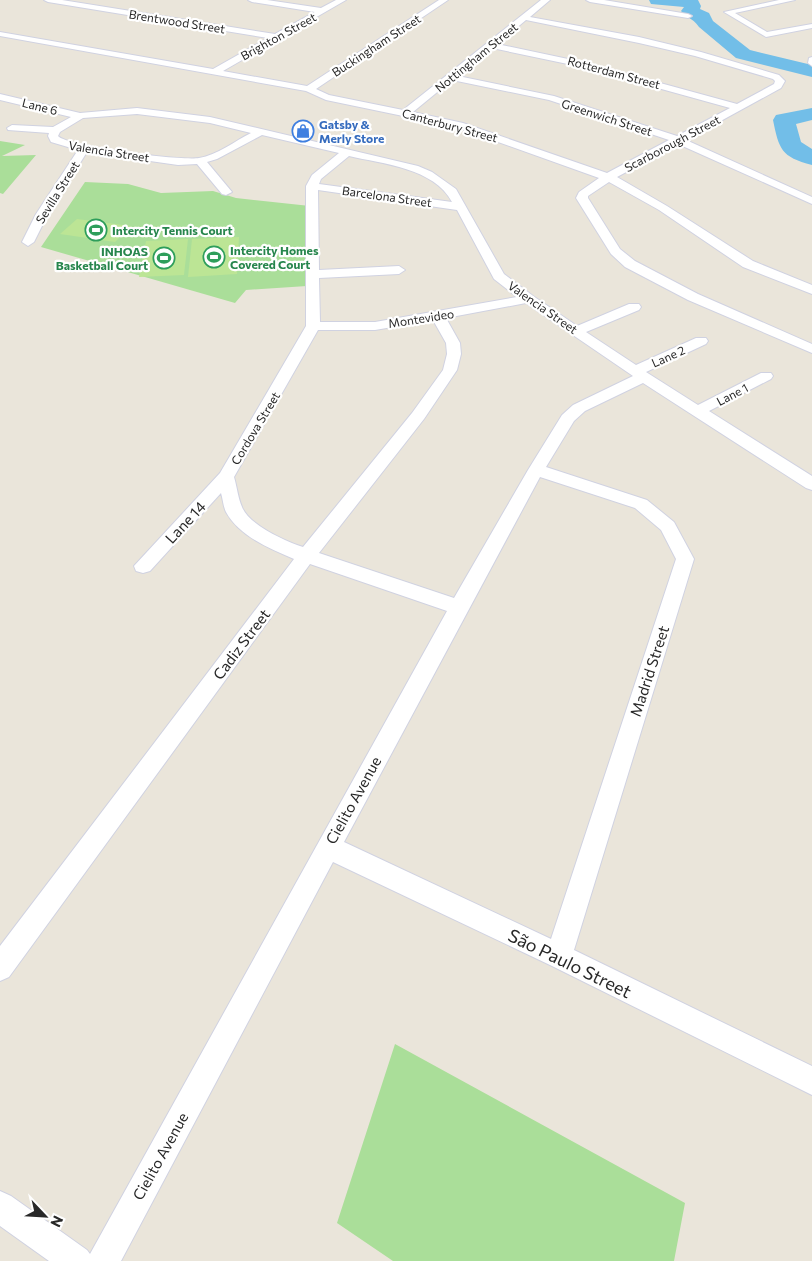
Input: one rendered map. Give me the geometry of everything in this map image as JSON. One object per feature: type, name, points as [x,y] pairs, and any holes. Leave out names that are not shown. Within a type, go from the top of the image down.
[{"type":"street","name":"Brentwood Street","points":[[48,0],[277,37]]},
{"type":"street","points":[[252,0],[323,11]]},
{"type":"street","name":"Brighton Street","points":[[214,72],[342,0]]},
{"type":"street","name":"Buckingham Street","points":[[309,89],[444,0]]},
{"type":"street","name":"Nottingham Street","points":[[406,113],[546,0]]},
{"type":"street","points":[[590,0],[688,16]]},
{"type":"street","points":[[791,0],[728,12],[766,35],[812,26]]},
{"type":"street","name":"Scarborough Street","points":[[524,18],[639,40],[698,54],[770,73],[780,82],[778,86],[608,177],[583,194],[582,198],[615,251],[630,264],[693,297],[812,349]]},
{"type":"street","name":"Canterbury Street","points":[[0,34],[309,89],[326,97],[459,125],[495,136],[625,185],[748,264],[812,290]]},
{"type":"street","name":"Rotterdam Street","points":[[490,46],[548,55],[604,68],[737,107]]},
{"type":"street","name":"Greenwich Street","points":[[451,77],[551,98],[678,140],[812,201]]},
{"type":"street","name":"Lane 6","points":[[0,97],[85,115]]},
{"type":"street","points":[[85,115],[107,101]]},
{"type":"street","name":"Valencia Street","points":[[262,131],[240,144],[200,161],[178,162],[84,148],[55,140],[53,136],[54,130],[85,115],[137,111],[210,120],[262,131],[414,168],[428,174],[452,191],[499,276],[528,299],[639,374],[812,484]]},
{"type":"street","points":[[210,120],[223,112]]},
{"type":"street","points":[[12,128],[54,130]]},
{"type":"street","name":"Sevilla Street","points":[[29,239],[42,214],[84,148]]},
{"type":"street","points":[[312,186],[316,177],[348,152]]},
{"type":"street","points":[[200,161],[226,192]]},
{"type":"street","name":"Barcelona Street","points":[[312,186],[461,207]]},
{"type":"street","name":"Cordova Street","points":[[312,186],[313,326],[226,477],[234,510],[244,523],[276,544],[306,556],[458,607]]},
{"type":"street","points":[[313,274],[399,270]]},
{"type":"street","name":"Montevideo","points":[[313,326],[375,326],[528,299]]},
{"type":"street","points":[[576,331],[634,307]]},
{"type":"street","name":"Cadiz Street","points":[[0,968],[306,556],[418,416],[450,370],[454,354],[454,343],[438,316]]},
{"type":"street","name":"Lane 2","points":[[639,374],[701,341]]},
{"type":"street","name":"Cielito Avenue","points":[[103,1261],[458,607],[536,470],[568,418],[579,408],[639,374]]},
{"type":"street","name":"Lane 1","points":[[698,411],[766,376]]},
{"type":"street","name":"Madrid Street","points":[[536,470],[641,504],[668,526],[685,559],[558,956]]},
{"type":"street","name":"Lane 14","points":[[143,566],[226,477]]},
{"type":"street","name":"São Paulo Street","points":[[328,846],[558,956],[812,1081]]},
{"type":"street","points":[[0,1207],[76,1261]]},
{"type":"green space","points":[[0,141],[25,145],[2,156],[36,155],[3,194],[0,193]]},
{"type":"green space","points":[[85,182],[128,184],[161,193],[213,191],[236,198],[310,206],[307,286],[246,290],[235,303],[41,247]]},
{"type":"green space","name":"Intercity Tennis Court","points":[[77,219],[131,226],[115,242],[60,234]]},
{"type":"green space","name":"Intercity Homes Covered Court","points":[[239,237],[237,274],[188,277],[192,239]]},
{"type":"green space","name":"INHOAS Basketball Court","points":[[188,239],[184,275],[139,277],[146,241]]},
{"type":"green space","points":[[395,1044],[685,1203],[674,1261],[393,1261],[337,1223]]},
{"type":"waterway","points":[[657,0],[691,2],[693,6],[690,11],[703,17],[705,23],[743,54],[812,71]]},
{"type":"waterway","points":[[812,114],[784,120],[790,146],[812,158]]},
{"type":"place","name":"Gatsby & Merly Store","points":[[303,131]]},
{"type":"place","name":"Intercity Tennis Court","points":[[96,230]]},
{"type":"place","name":"Intercity Homes Covered Court","points":[[214,257]]},
{"type":"place","name":"INHOAS Basketball Court","points":[[164,258]]}]
